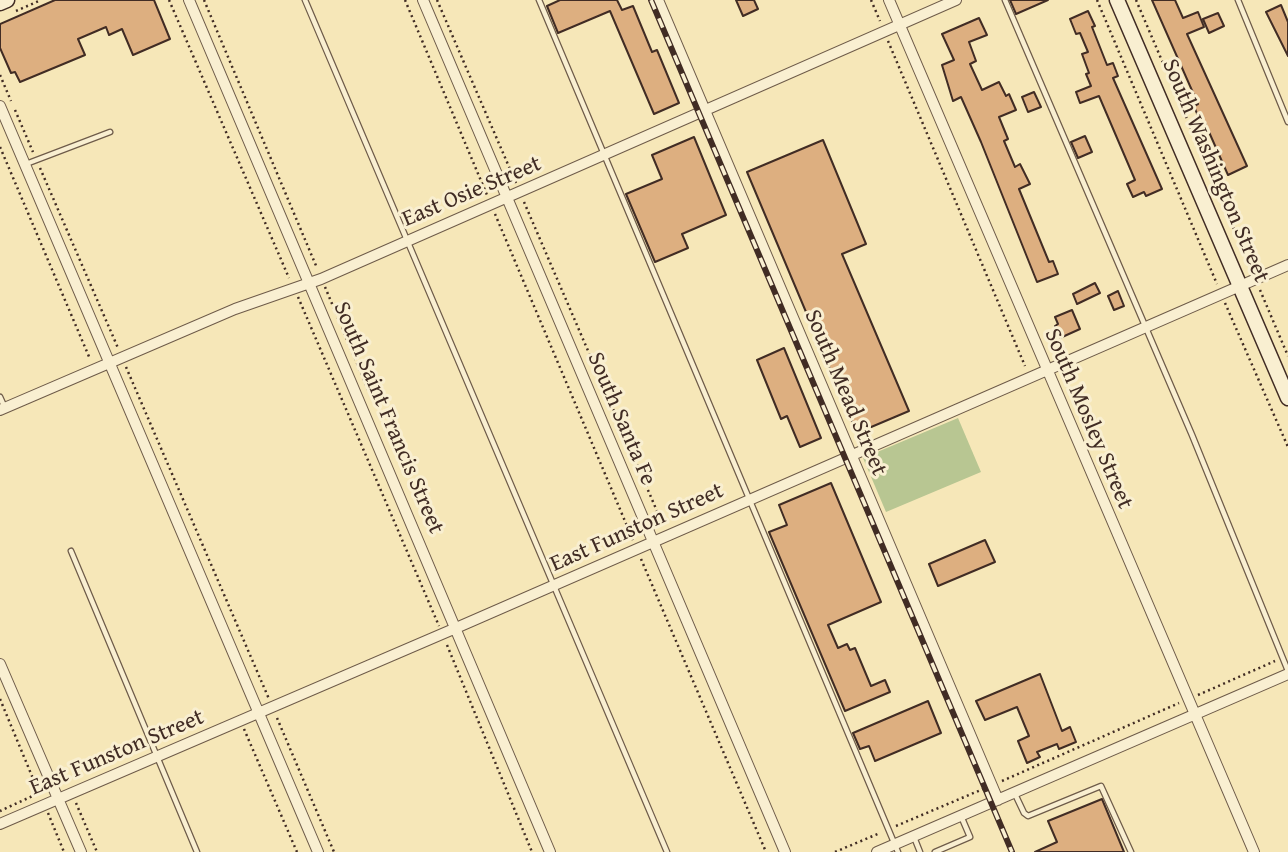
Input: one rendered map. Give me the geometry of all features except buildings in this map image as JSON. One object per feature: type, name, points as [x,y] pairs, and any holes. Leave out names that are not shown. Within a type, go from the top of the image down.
[{"type":"street","name":"South Saint Francis Street","points":[[189,0],[550,852]]},
{"type":"street","name":"South Santa Fe","points":[[423,0],[785,852]]},
{"type":"street","name":"South Mead Street","points":[[659,0],[998,800]]},
{"type":"street","name":"South Mosley Street","points":[[889,0],[1254,852]]},
{"type":"street","name":"East Osie Street","points":[[2,409],[234,309],[310,283],[407,242],[956,0]]},
{"type":"street","name":"South Washington Street","points":[[1117,0],[1288,398]]},
{"type":"street","points":[[0,106],[318,852]]},
{"type":"street","name":"East Funston Street","points":[[0,824],[1288,265]]},
{"type":"street","points":[[0,664],[81,852]]},
{"type":"street","points":[[877,852],[897,848],[914,836],[1288,672]]},
{"type":"lane","points":[[305,0],[667,852]]},
{"type":"lane","points":[[539,0],[897,848]]},
{"type":"lane","points":[[1005,0],[1192,435],[1288,672]]},
{"type":"lane","points":[[1238,0],[1288,122]]},
{"type":"lane","points":[[25,164],[110,132]]},
{"type":"lane","points":[[0,397],[2,409]]},
{"type":"lane","points":[[71,551],[197,852]]},
{"type":"lane","points":[[1015,793],[1028,816],[1101,786],[1131,852]]},
{"type":"lane","points":[[935,852],[970,837],[961,816]]},
{"type":"lane","points":[[914,836],[920,852]]},
{"type":"path","points":[[6,5],[41,0]]},
{"type":"path","points":[[169,0],[442,634],[532,852]]},
{"type":"path","points":[[204,0],[369,392]]},
{"type":"path","points":[[405,0],[766,852]]},
{"type":"path","points":[[437,0],[663,525]]},
{"type":"path","points":[[871,0],[1026,366]]},
{"type":"path","points":[[1097,0],[1288,447]]},
{"type":"path","points":[[1136,0],[1288,356]]},
{"type":"path","points":[[0,75],[334,852]]},
{"type":"path","points":[[0,147],[90,359]]},
{"type":"path","points":[[835,852],[1283,658]]},
{"type":"path","points":[[0,699],[39,793],[0,811]]},
{"type":"path","points":[[75,802],[97,852]]},
{"type":"path","points":[[44,805],[64,852]]},
{"type":"green space","points":[[958,418],[981,472],[886,512],[863,458]]},
{"type":"railway","points":[[651,0],[1012,852]]}]
